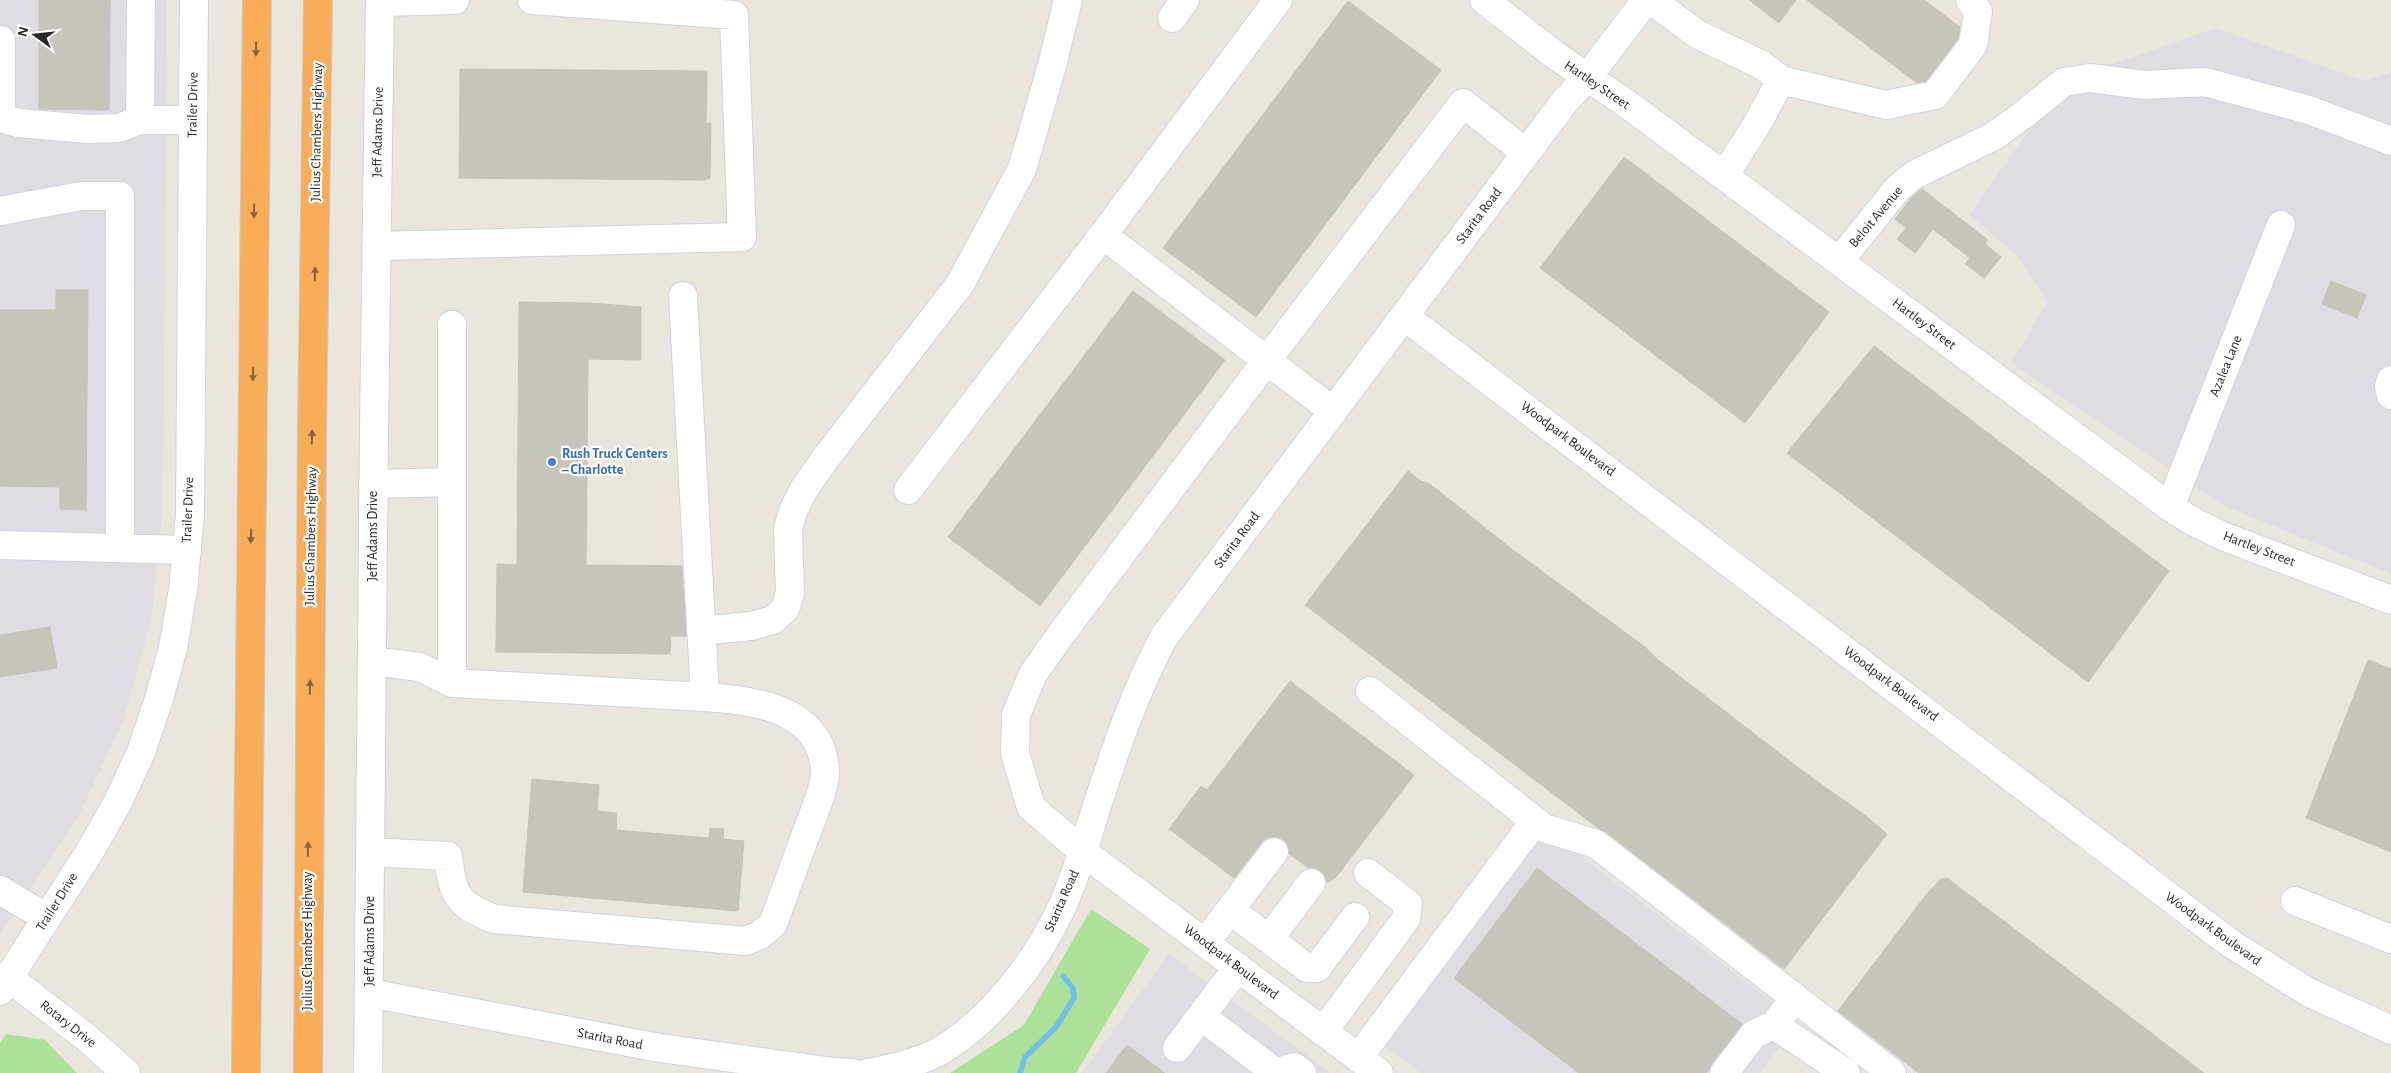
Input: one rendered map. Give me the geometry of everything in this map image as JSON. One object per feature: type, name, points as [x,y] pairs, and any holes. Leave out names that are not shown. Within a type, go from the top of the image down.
[{"type":"highway","points":[[246,1073],[257,0]]},
{"type":"highway","name":"Julius Chambers Highway","points":[[308,1073],[312,450],[318,0]]},
{"type":"street","points":[[140,120],[141,0]]},
{"type":"street","name":"Trailer Drive","points":[[4,984],[118,802],[144,743],[173,648],[183,590],[190,515],[194,0]]},
{"type":"street","points":[[380,1],[455,0]]},
{"type":"street","points":[[376,246],[742,237],[734,15],[532,0]]},
{"type":"street","points":[[701,631],[751,626],[773,620],[785,609],[790,593],[788,529],[793,511],[804,489],[826,459],[960,284],[1018,177],[1022,169],[1050,71],[1068,0]]},
{"type":"street","name":"Hartley Street","points":[[1484,0],[1558,58],[1840,260],[2192,522],[2226,537],[2391,600]]},
{"type":"street","name":"Starita Road","points":[[867,1073],[894,1069],[936,1052],[965,1033],[994,1006],[1042,944],[1061,909],[1083,852],[1138,688],[1164,637],[1565,101],[1588,78],[1646,0]]},
{"type":"street","points":[[1651,0],[1697,34],[1762,65],[1781,80],[1886,105],[1935,95],[1973,45],[1978,12],[1970,0]]},
{"type":"street","name":"Jeff Adams Drive","points":[[368,1073],[373,484],[380,1]]},
{"type":"street","points":[[908,490],[1103,235],[1274,2]]},
{"type":"street","points":[[1,40],[0,118],[18,123],[88,129],[119,128],[140,120],[192,120]]},
{"type":"street","name":"Beloit Avenue","points":[[1840,260],[1898,188],[1914,175],[1994,136],[2023,116],[2064,82],[2090,78],[2145,85],[2205,82],[2309,110],[2391,141]]},
{"type":"street","points":[[1724,176],[1756,126],[1781,80]]},
{"type":"street","name":"Woodpark Boulevard","points":[[1368,1065],[1083,852],[1031,807],[1015,753],[1016,715],[1033,674],[1266,360],[1464,103],[1526,153]]},
{"type":"street","points":[[0,210],[81,196],[120,196],[120,548]]},
{"type":"street","name":"Azalea Lane","points":[[2170,507],[2281,224]]},
{"type":"street","points":[[1103,235],[1333,411]]},
{"type":"street","points":[[683,296],[705,697]]},
{"type":"street","name":"Woodpark Boulevard","points":[[1404,316],[1507,392],[2230,943],[2308,992],[2391,1030]]},
{"type":"street","points":[[452,326],[452,683]]},
{"type":"street","points":[[2391,380],[2389,386],[2391,395]]},
{"type":"street","points":[[373,484],[451,482]]},
{"type":"street","points":[[0,545],[187,550]]},
{"type":"street","points":[[370,852],[448,856],[452,881],[459,898],[471,910],[494,919],[746,941],[760,935],[773,924],[817,803],[825,773],[822,755],[813,735],[789,713],[764,704],[705,697],[452,683],[420,667],[372,661]]},
{"type":"street","points":[[1370,691],[1544,828],[1596,844],[1892,1073]]},
{"type":"street","points":[[1368,1065],[1535,821]]},
{"type":"street","points":[[1205,943],[1274,852]]},
{"type":"street","points":[[1323,1032],[1406,919],[1408,904],[1368,873]]},
{"type":"street","points":[[1269,940],[1311,883]]},
{"type":"street","points":[[0,890],[47,918]]},
{"type":"street","points":[[2295,901],[2391,939]]},
{"type":"street","points":[[1230,910],[1307,968],[1317,968],[1355,916]]},
{"type":"street","points":[[1176,1048],[1238,967]]},
{"type":"street","name":"Rotary Drive","points":[[4,984],[87,1038],[126,1073]]},
{"type":"street","name":"Starita Road","points":[[369,993],[660,1048],[852,1073]]},
{"type":"street","points":[[1724,1073],[1754,1034],[1774,1025],[1794,999]]},
{"type":"street","points":[[1201,1016],[1275,1073],[1294,1067],[1302,1073]]},
{"type":"street","points":[[1774,1025],[1846,1073]]},
{"type":"shaded area","points":[[0,0],[167,0],[163,507],[152,617],[123,722],[76,821],[0,933]]},
{"type":"shaded area","points":[[2216,28],[2364,81],[2391,72],[2391,574],[2222,505],[2011,363],[2047,303],[2019,257],[1969,215],[2064,81]]},
{"type":"shaded area","points":[[1540,825],[1799,1022],[1760,1073],[1421,1073],[1377,1040]]},
{"type":"shaded area","points":[[1169,954],[1331,1073],[1082,1073]]},
{"type":"green space","points":[[1091,909],[1150,949],[1076,1073],[950,1073],[1024,1025]]},
{"type":"green space","points":[[6,1034],[45,1040],[77,1073],[0,1073],[0,1043]]},
{"type":"building","points":[[39,0],[110,0],[109,110],[39,109]]},
{"type":"building","points":[[1749,0],[1796,0],[1779,23]]},
{"type":"building","points":[[1807,0],[1924,0],[1960,27],[1958,39],[1926,81],[1917,83]]},
{"type":"building","points":[[1348,1],[1441,70],[1256,317],[1163,248]]},
{"type":"building","points":[[460,69],[707,71],[706,123],[711,123],[710,178],[705,180],[459,178]]},
{"type":"building","points":[[1624,157],[1829,312],[1745,423],[1540,268]]},
{"type":"building","points":[[1922,189],[1988,240],[1985,244],[2001,257],[1984,278],[1965,264],[1970,258],[1933,229],[1915,253],[1897,239],[1906,228],[1895,219],[1912,197]]},
{"type":"building","points":[[2331,281],[2366,295],[2357,318],[2322,304]]},
{"type":"building","points":[[56,290],[88,290],[86,510],[60,509],[60,487],[0,486],[0,310],[56,310]]},
{"type":"building","points":[[1133,291],[1225,360],[1040,606],[948,537]]},
{"type":"building","name":"Rush Truck Centers – Charlotte","points":[[519,302],[589,303],[641,307],[641,360],[588,359],[586,565],[682,566],[686,636],[671,636],[670,654],[496,652],[497,564],[517,565]]},
{"type":"building","points":[[1874,346],[2169,571],[2088,682],[1787,453]]},
{"type":"building","points":[[1408,471],[1421,481],[1430,484],[1513,550],[1645,647],[1657,659],[1804,772],[1866,816],[1887,834],[1784,969],[1305,605]]},
{"type":"building","points":[[50,627],[57,668],[0,677],[0,635]]},
{"type":"building","points":[[2368,660],[2391,669],[2391,852],[2306,818]]},
{"type":"building","points":[[1290,681],[1414,775],[1337,876],[1328,883],[1321,871],[1309,868],[1289,854],[1288,846],[1284,840],[1276,837],[1268,837],[1262,842],[1234,878],[1169,829],[1201,786],[1207,790]]},
{"type":"building","points":[[532,779],[599,785],[597,811],[617,813],[616,830],[709,838],[710,828],[724,829],[723,839],[744,841],[738,911],[523,892]]},
{"type":"building","points":[[1537,868],[1742,1024],[1706,1073],[1579,1073],[1454,978]]},
{"type":"building","points":[[1947,878],[2204,1073],[1919,1073],[1838,1011],[1926,895],[1941,879]]},
{"type":"building","points":[[1127,1045],[1165,1073],[1106,1073]]},
{"type":"waterway","points":[[1020,1073],[1025,1057],[1056,1027],[1074,998],[1073,988],[1063,976]]},
{"type":"place","name":"Rush Truck Centers – Charlotte","points":[[552,462]]}]
